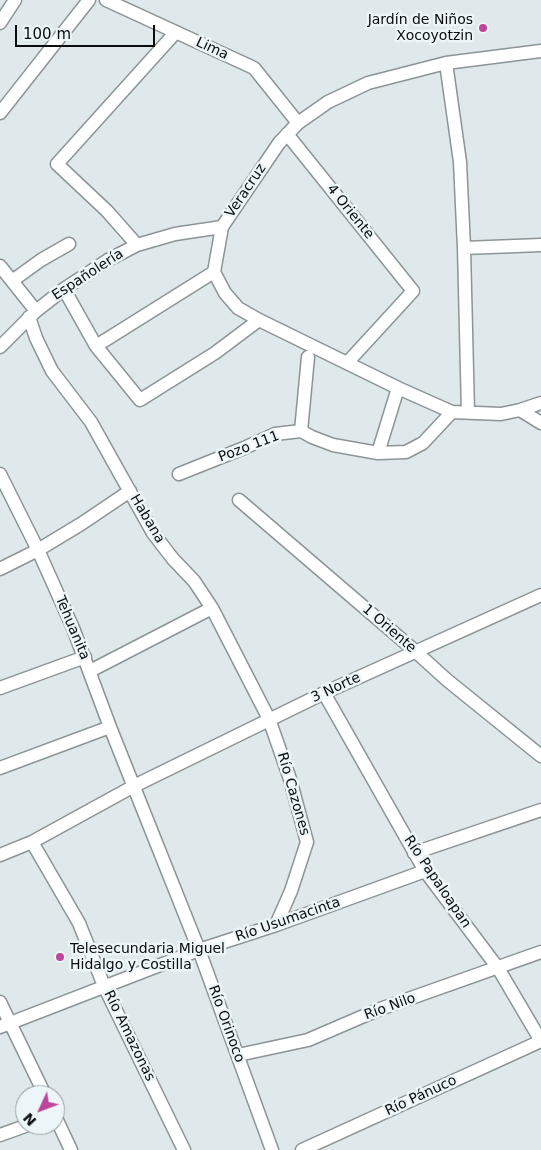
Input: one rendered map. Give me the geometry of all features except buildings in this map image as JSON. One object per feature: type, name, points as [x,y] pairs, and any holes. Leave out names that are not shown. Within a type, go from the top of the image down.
[{"type":"street","points":[[0,23],[15,0]]},
{"type":"street","points":[[0,113],[89,0]]},
{"type":"street","name":"Lima","points":[[106,0],[254,68],[298,123]]},
{"type":"street","points":[[137,245],[107,211],[57,164],[176,32]]},
{"type":"street","name":"Veracruz","points":[[214,272],[222,227],[279,143],[298,123],[328,102],[368,83],[446,62],[541,51]]},
{"type":"street","points":[[446,62],[460,162],[468,412]]},
{"type":"street","name":"4 Oriente","points":[[287,134],[413,291],[346,363]]},
{"type":"street","name":"Españolería","points":[[0,346],[32,314],[64,289],[108,260],[137,245],[175,234],[222,227]]},
{"type":"street","points":[[12,281],[41,260],[69,244]]},
{"type":"street","points":[[464,248],[541,246]]},
{"type":"street","name":"Habana","points":[[0,266],[12,281],[32,314],[36,338],[52,372],[92,422],[154,533],[173,559],[194,581],[212,608],[269,719]]},
{"type":"street","points":[[96,346],[214,272],[225,293],[238,308],[346,363],[452,412],[501,414],[520,410],[541,402]]},
{"type":"street","points":[[64,289],[96,346],[140,400],[215,353],[259,320]]},
{"type":"street","points":[[308,357],[301,431],[312,437],[333,445],[378,453],[406,452],[417,448],[423,443],[452,412]]},
{"type":"street","points":[[378,453],[398,388]]},
{"type":"street","points":[[520,410],[541,423]]},
{"type":"street","name":"Pozo 111","points":[[179,474],[275,434],[301,431]]},
{"type":"street","name":"Tehuanita","points":[[0,474],[38,550],[85,657],[134,786]]},
{"type":"street","points":[[0,569],[38,550],[81,524],[130,490]]},
{"type":"street","name":"1 Oriente","points":[[239,500],[447,680],[541,756]]},
{"type":"street","name":"3 Norte","points":[[0,856],[32,842],[134,786],[269,719],[541,595]]},
{"type":"street","points":[[90,671],[212,608]]},
{"type":"street","points":[[0,688],[85,657]]},
{"type":"street","name":"Río Papaloapan","points":[[324,693],[414,853],[498,968],[541,1041]]},
{"type":"street","name":"Río Cazones","points":[[269,719],[290,779],[306,842],[291,891],[276,925]]},
{"type":"street","points":[[0,768],[110,726]]},
{"type":"street","name":"Río Orinoco","points":[[134,786],[199,950],[272,1150]]},
{"type":"street","points":[[414,853],[541,810]]},
{"type":"street","name":"Río Amazonas","points":[[32,842],[79,923],[104,986],[184,1150]]},
{"type":"street","name":"Río Usumacinta","points":[[5,1026],[199,950],[276,925],[426,871]]},
{"type":"street","name":"Río Nilo","points":[[238,1055],[308,1040],[380,1010],[541,952]]},
{"type":"street","points":[[0,1002],[5,1026],[39,1085]]},
{"type":"street","name":"Río Pánuco","points":[[302,1150],[541,1041]]},
{"type":"street","points":[[0,1135],[15,1130]]},
{"type":"street","points":[[64,1135],[71,1150]]},
{"type":"place","name":"Jardín de Niños Xocoyotzin","points":[[483,28]]},
{"type":"place","name":"Telesecundaria Miguel Hidalgo y Costilla","points":[[60,957]]}]
